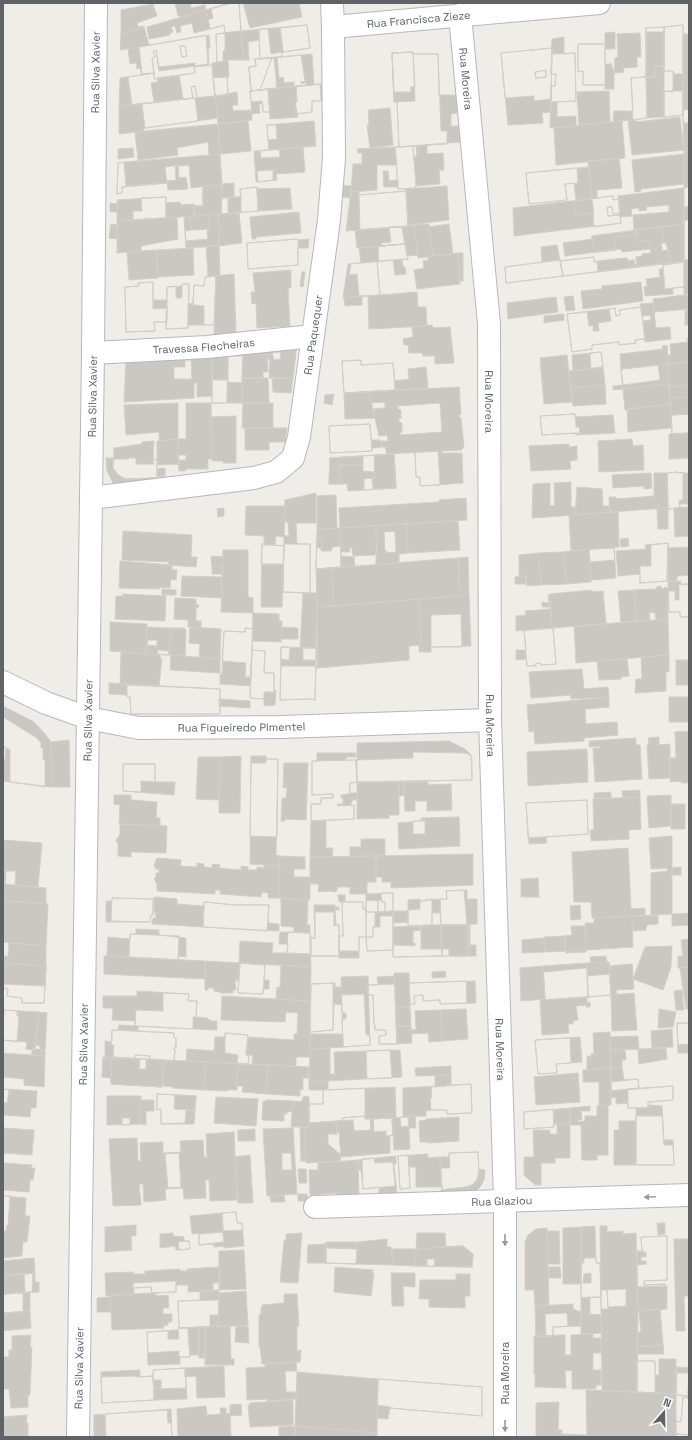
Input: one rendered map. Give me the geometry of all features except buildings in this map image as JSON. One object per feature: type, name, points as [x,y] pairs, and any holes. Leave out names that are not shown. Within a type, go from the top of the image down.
[{"type":"street","name":"Rua Silva Xavier","points":[[78,1437],[94,353],[96,3]]},
{"type":"street","name":"Rua Paquequer","points":[[92,498],[254,478],[276,472],[293,458],[299,437],[314,336],[334,158],[332,3]]},
{"type":"street","name":"Rua Francisca Zieze","points":[[333,27],[599,3]]},
{"type":"street","name":"Rua Moreira","points":[[460,15],[489,324],[490,720],[505,1201],[505,1437]]},
{"type":"street","name":"Travessa Flecheiras","points":[[94,353],[207,347],[314,336]]},
{"type":"street","name":"Rua Figueiredo Pimentel","points":[[3,682],[46,703],[88,718],[139,728],[281,727],[490,720]]},
{"type":"street","name":"Rua Glaziou","points":[[315,1207],[689,1195]]}]
